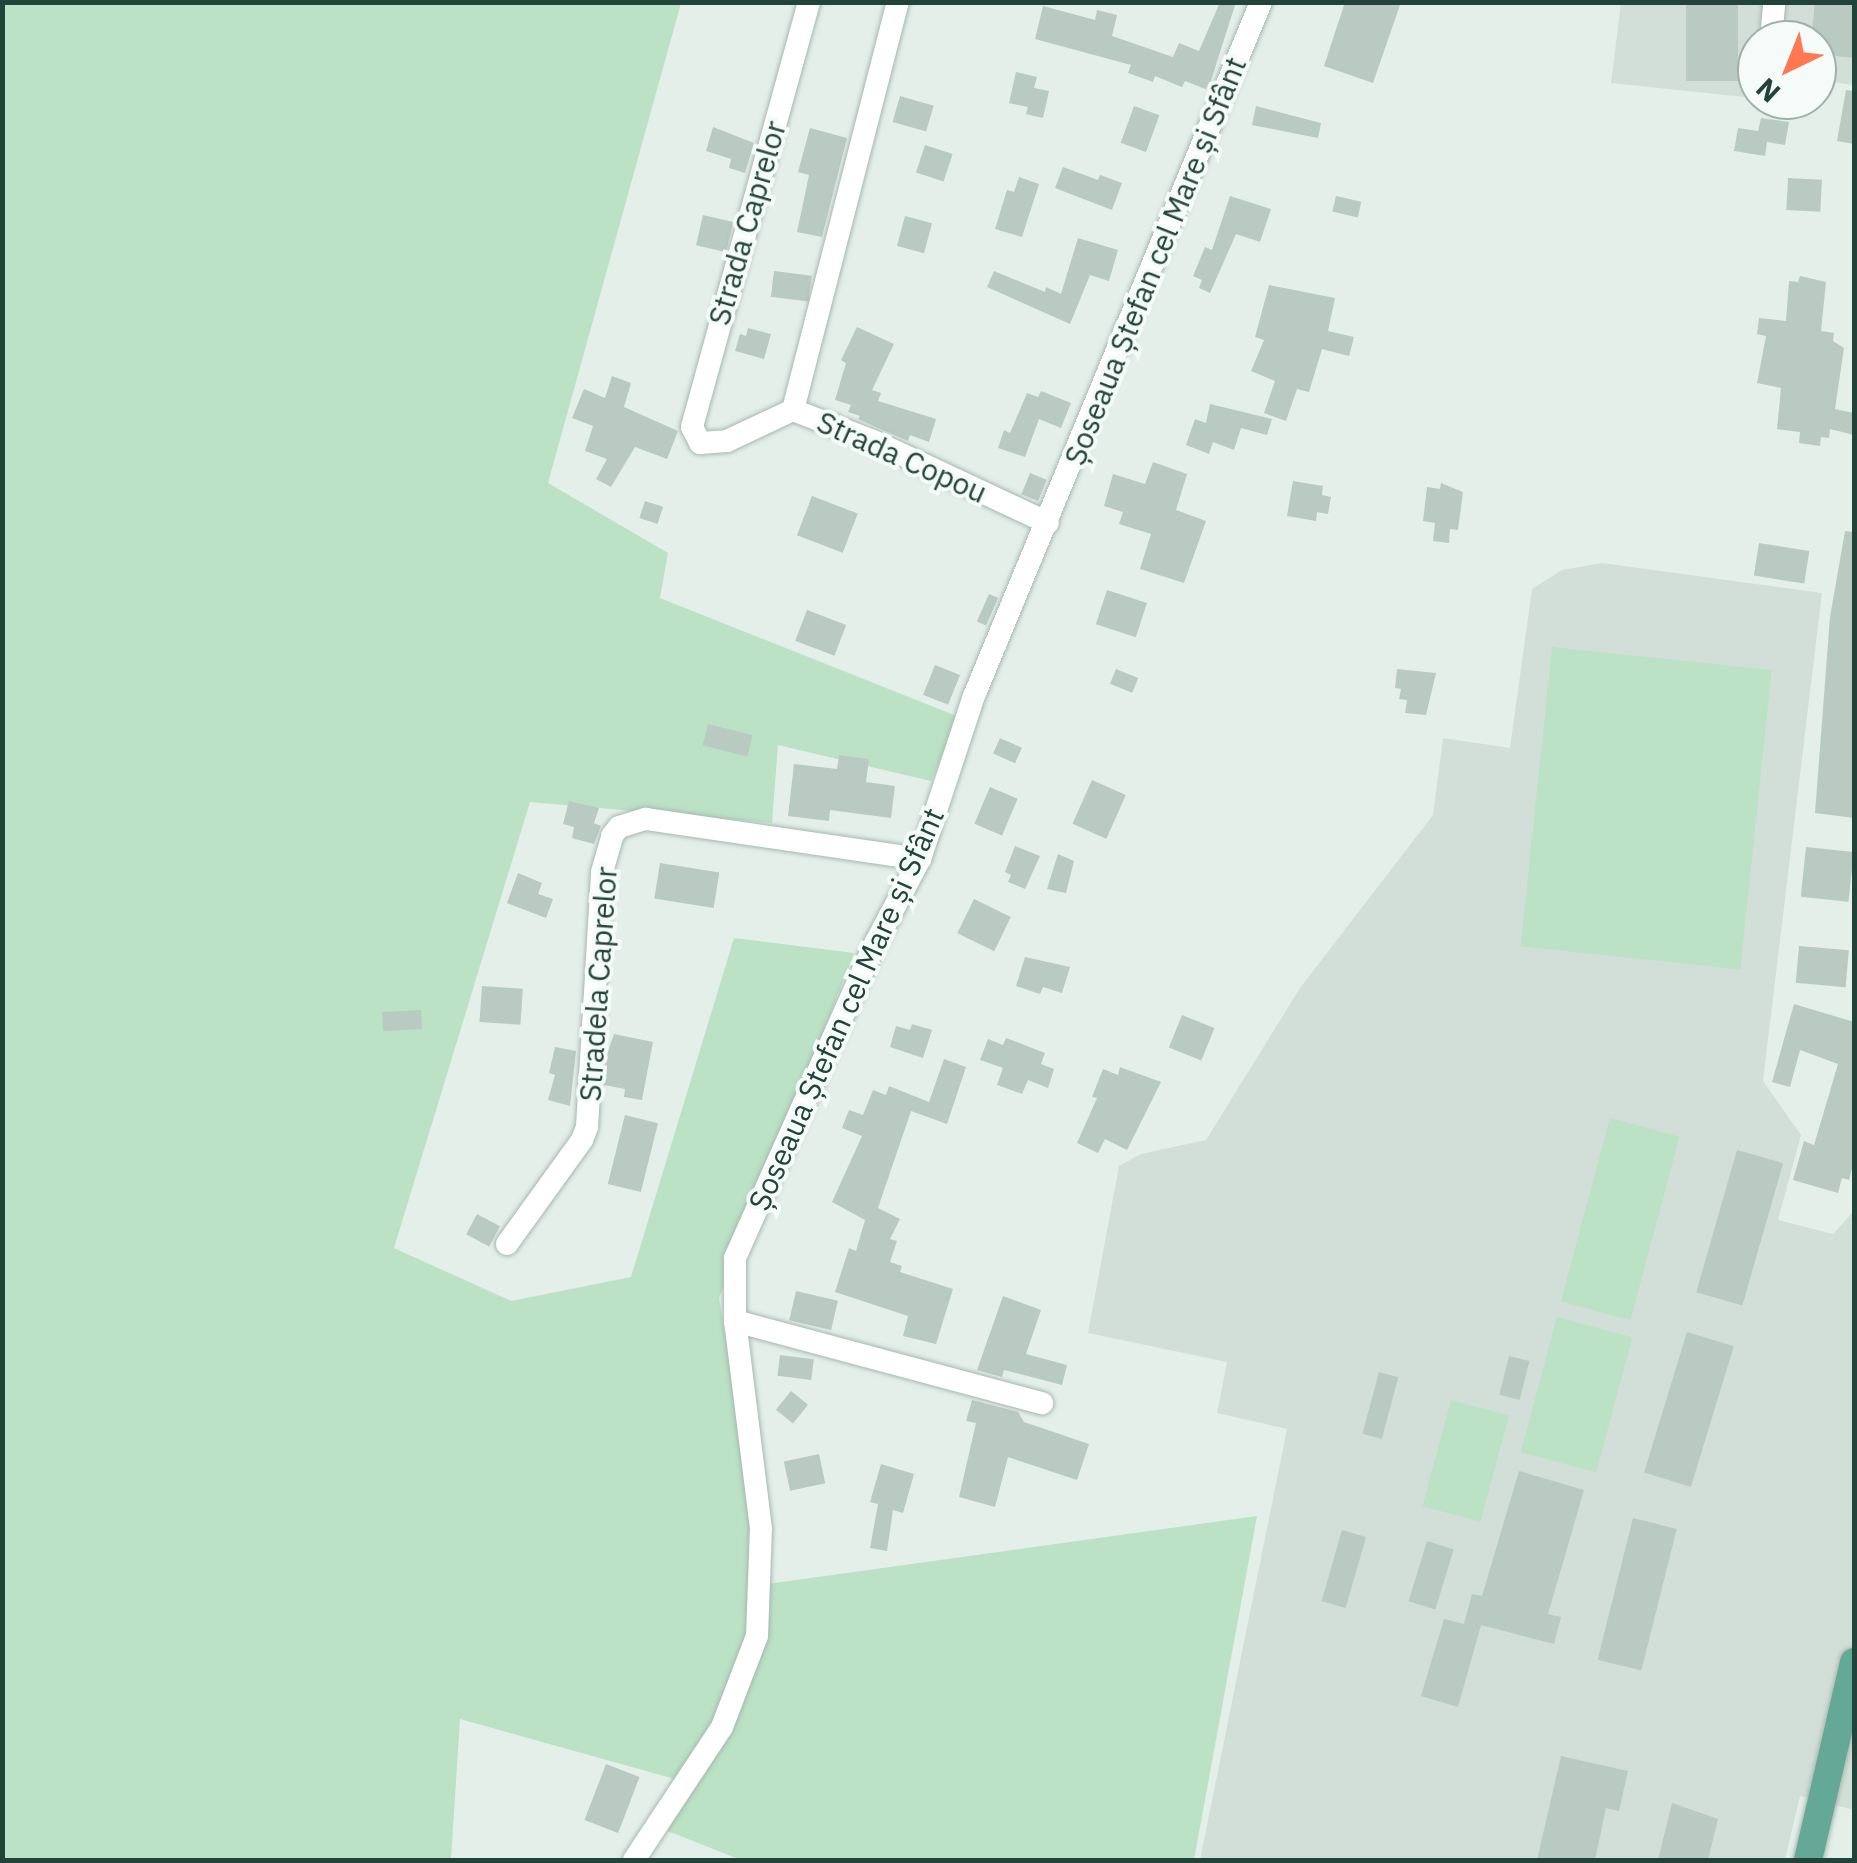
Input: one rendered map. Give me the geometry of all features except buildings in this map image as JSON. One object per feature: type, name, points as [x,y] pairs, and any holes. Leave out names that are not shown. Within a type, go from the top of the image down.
[{"type":"main road","points":[[1808,1860],[1854,1662]]},
{"type":"street","name":"Strada Caprelor","points":[[700,443],[692,428],[702,382],[809,2]]},
{"type":"street","points":[[793,410],[898,2]]},
{"type":"street","name":"Șoseaua Ștefan cel Mare și Sfânt","points":[[634,1860],[722,1726],[757,1636],[761,1529],[735,1320],[736,1258],[876,942],[920,860],[974,696],[1261,2]]},
{"type":"street","name":"Strada Copou","points":[[700,443],[727,441],[793,410],[873,441],[1048,523]]},
{"type":"street","name":"Stradela Caprelor","points":[[507,1244],[582,1140],[587,1127],[602,872],[612,836],[619,827],[646,819],[920,860]]},
{"type":"street","points":[[735,1320],[1042,1403]]},
{"type":"shaded area","points":[[1621,3],[1854,3],[1854,85],[1837,83],[1837,20],[1737,20],[1737,96],[1611,83]]},
{"type":"shaded area","points":[[1602,563],[1822,593],[1763,1081],[1801,1135],[1778,1220],[1833,1234],[1854,1211],[1854,1810],[1800,1796],[1785,1860],[1200,1860],[1287,1429],[1217,1413],[1227,1362],[1088,1333],[1119,1166],[1141,1154],[1206,1140],[1300,988],[1433,815],[1443,738],[1510,748],[1532,589],[1562,570]]},
{"type":"green space","points":[[3,3],[681,3],[548,483],[668,553],[660,598],[959,717],[931,781],[778,745],[772,823],[530,802],[394,1248],[511,1301],[631,1277],[734,938],[854,953],[719,1298],[757,1528],[752,1634],[719,1724],[682,1781],[460,1719],[451,1859],[456,1860],[3,1860]]},
{"type":"green space","points":[[1552,647],[1772,670],[1740,969],[1521,946]]},
{"type":"green space","points":[[1610,1118],[1680,1137],[1630,1320],[1561,1302]]},
{"type":"green space","points":[[1557,1317],[1632,1337],[1596,1472],[1521,1452]]},
{"type":"green space","points":[[1451,1400],[1509,1416],[1480,1522],[1423,1506]]},
{"type":"green space","points":[[1257,1516],[1194,1860],[741,1860],[660,1828],[727,1728],[767,1584]]}]
